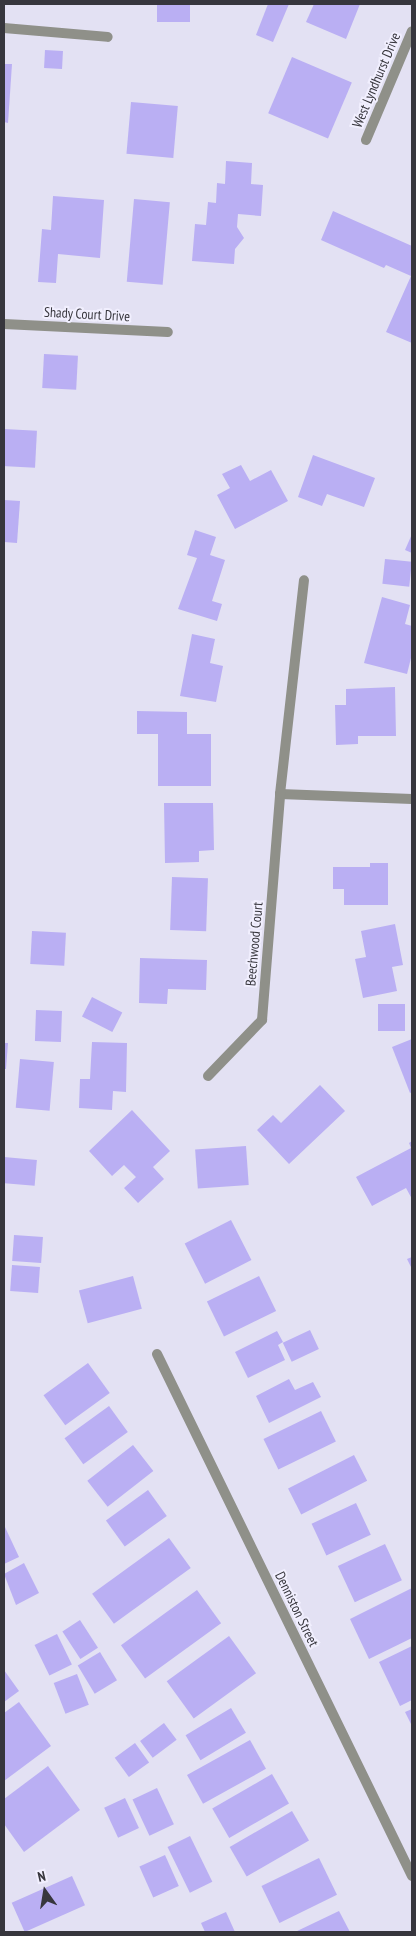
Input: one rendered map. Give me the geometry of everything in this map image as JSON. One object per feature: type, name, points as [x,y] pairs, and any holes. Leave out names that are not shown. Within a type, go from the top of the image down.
[{"type":"street","points":[[4,28],[108,38]]},
{"type":"street","name":"West Lyndhurst Drive","points":[[366,140],[412,32]]},
{"type":"street","name":"Shady Court Drive","points":[[4,324],[168,332]]},
{"type":"street","name":"Beechwood Court","points":[[208,1076],[262,1020],[280,794],[304,580]]},
{"type":"street","points":[[280,794],[412,799]]},
{"type":"street","name":"Denniston Street","points":[[156,1354],[412,1876]]},
{"type":"building","points":[[157,4],[190,4],[190,22],[157,22]]},
{"type":"building","points":[[268,4],[289,4],[273,42],[256,35]]},
{"type":"building","points":[[314,4],[360,4],[346,39],[306,22]]},
{"type":"building","points":[[45,50],[63,51],[62,69],[44,68]]},
{"type":"building","points":[[292,57],[352,82],[328,139],[268,113]]},
{"type":"building","points":[[4,64],[12,64],[8,123],[4,122]]},
{"type":"building","points":[[131,102],[178,106],[173,158],[126,154]]},
{"type":"building","points":[[226,161],[252,163],[251,184],[263,185],[261,216],[238,214],[237,227],[244,238],[235,249],[234,264],[192,261],[195,224],[206,225],[208,202],[216,203],[217,183],[225,184]]},
{"type":"building","points":[[53,196],[104,200],[100,258],[58,254],[56,283],[38,282],[42,229],[51,230]]},
{"type":"building","points":[[134,199],[170,202],[163,285],[127,282]]},
{"type":"building","points":[[333,211],[412,246],[412,343],[386,332],[411,276],[386,265],[384,268],[321,240]]},
{"type":"building","points":[[44,354],[78,356],[76,390],[42,388]]},
{"type":"building","points":[[4,429],[37,431],[35,468],[4,466]]},
{"type":"building","points":[[313,455],[375,478],[364,507],[327,494],[322,506],[298,497]]},
{"type":"building","points":[[241,465],[250,481],[271,470],[288,501],[235,529],[217,495],[230,488],[222,474]]},
{"type":"building","points":[[4,500],[20,501],[17,543],[4,542]]},
{"type":"building","points":[[195,530],[216,537],[210,555],[225,560],[212,601],[222,604],[217,621],[178,609],[197,558],[187,555]]},
{"type":"building","points":[[412,534],[412,553],[405,550]]},
{"type":"building","points":[[385,559],[412,562],[409,587],[382,584]]},
{"type":"building","points":[[382,597],[410,605],[405,624],[412,626],[412,654],[407,674],[364,663]]},
{"type":"building","points":[[192,634],[215,639],[210,663],[223,666],[216,702],[180,696]]},
{"type":"building","points":[[395,687],[396,736],[358,736],[358,744],[336,745],[335,705],[346,705],[346,689]]},
{"type":"building","points":[[137,711],[187,712],[187,734],[211,734],[211,786],[158,786],[158,734],[137,734]]},
{"type":"building","points":[[164,803],[213,803],[214,850],[199,851],[199,862],[165,863]]},
{"type":"building","points":[[370,863],[388,863],[388,905],[344,905],[344,889],[333,889],[333,867],[370,867]]},
{"type":"building","points":[[172,877],[208,878],[206,931],[170,930]]},
{"type":"building","points":[[395,924],[403,965],[392,967],[397,991],[363,998],[355,959],[366,957],[361,931]]},
{"type":"building","points":[[32,931],[66,933],[64,966],[30,964]]},
{"type":"building","points":[[140,958],[207,960],[206,990],[168,989],[167,1004],[139,1003]]},
{"type":"building","points":[[92,997],[122,1012],[112,1032],[82,1017]]},
{"type":"building","points":[[378,1004],[405,1004],[405,1031],[378,1031]]},
{"type":"building","points":[[36,1010],[62,1011],[61,1042],[35,1041]]},
{"type":"building","points":[[412,1039],[412,1092],[410,1093],[392,1047]]},
{"type":"building","points":[[92,1042],[127,1043],[126,1092],[113,1091],[112,1110],[79,1108],[80,1079],[90,1079]]},
{"type":"building","points":[[4,1043],[8,1043],[6,1069],[4,1069]]},
{"type":"building","points":[[20,1059],[54,1062],[50,1111],[16,1108]]},
{"type":"building","points":[[320,1085],[345,1111],[289,1164],[257,1130],[273,1115],[281,1123]]},
{"type":"building","points":[[132,1110],[170,1151],[153,1167],[164,1179],[138,1203],[124,1188],[136,1177],[124,1165],[112,1176],[89,1151]]},
{"type":"building","points":[[412,1141],[412,1199],[406,1188],[372,1206],[356,1177],[411,1148],[409,1143]]},
{"type":"building","points":[[246,1146],[249,1185],[198,1188],[195,1150]]},
{"type":"building","points":[[4,1157],[37,1160],[35,1186],[4,1183]]},
{"type":"building","points":[[231,1220],[251,1260],[205,1284],[185,1244]]},
{"type":"building","points":[[14,1235],[43,1237],[41,1263],[12,1261]]},
{"type":"building","points":[[412,1257],[412,1269],[407,1259]]},
{"type":"building","points":[[12,1265],[40,1267],[38,1293],[10,1291]]},
{"type":"building","points":[[133,1276],[142,1309],[88,1323],[79,1290]]},
{"type":"building","points":[[259,1276],[276,1311],[224,1336],[207,1301]]},
{"type":"building","points":[[310,1330],[319,1349],[292,1362],[283,1343]]},
{"type":"building","points":[[277,1331],[283,1342],[278,1345],[285,1360],[248,1378],[235,1352]]},
{"type":"building","points":[[88,1363],[110,1393],[65,1425],[44,1395]]},
{"type":"building","points":[[289,1379],[295,1390],[313,1382],[321,1397],[269,1423],[256,1396]]},
{"type":"building","points":[[109,1406],[128,1432],[83,1464],[65,1438]]},
{"type":"building","points":[[321,1411],[336,1442],[278,1470],[263,1439]]},
{"type":"building","points":[[133,1445],[153,1471],[108,1507],[87,1481]]},
{"type":"building","points":[[354,1455],[367,1481],[301,1514],[288,1489]]},
{"type":"building","points":[[148,1490],[167,1516],[125,1546],[106,1521]]},
{"type":"building","points":[[356,1503],[371,1535],[326,1555],[312,1524]]},
{"type":"building","points":[[4,1525],[19,1557],[4,1564]]},
{"type":"building","points":[[169,1538],[191,1568],[114,1624],[92,1594]]},
{"type":"building","points":[[385,1544],[402,1580],[355,1602],[338,1566]]},
{"type":"building","points":[[24,1563],[39,1593],[16,1605],[4,1574]]},
{"type":"building","points":[[412,1588],[412,1638],[369,1659],[350,1619]]},
{"type":"building","points":[[197,1590],[221,1623],[145,1678],[121,1645]]},
{"type":"building","points":[[80,1620],[98,1648],[80,1659],[62,1631]]},
{"type":"building","points":[[57,1634],[72,1665],[49,1676],[35,1645]]},
{"type":"building","points":[[229,1636],[256,1673],[194,1718],[167,1681]]},
{"type":"building","points":[[412,1646],[412,1700],[400,1706],[379,1662]]},
{"type":"building","points":[[100,1652],[117,1680],[95,1694],[78,1665]]},
{"type":"building","points":[[4,1670],[19,1691],[4,1702]]},
{"type":"building","points":[[77,1674],[89,1705],[65,1714],[54,1683]]},
{"type":"building","points":[[19,1702],[51,1746],[4,1781],[4,1713]]},
{"type":"building","points":[[231,1708],[246,1733],[201,1760],[186,1735]]},
{"type":"building","points":[[412,1709],[412,1726],[405,1712]]},
{"type":"building","points":[[164,1723],[177,1740],[153,1758],[140,1741]]},
{"type":"building","points":[[250,1740],[266,1769],[203,1804],[187,1775]]},
{"type":"building","points":[[135,1743],[149,1762],[129,1777],[115,1758]]},
{"type":"building","points":[[48,1766],[80,1810],[24,1852],[4,1824],[4,1799]]},
{"type":"building","points":[[272,1774],[289,1803],[229,1838],[212,1808]]},
{"type":"building","points":[[157,1788],[174,1824],[149,1836],[133,1799]]},
{"type":"building","points":[[125,1798],[139,1828],[118,1838],[104,1808]]},
{"type":"building","points":[[292,1811],[309,1840],[247,1876],[230,1847]]},
{"type":"building","points":[[190,1836],[212,1882],[190,1893],[168,1847]]},
{"type":"building","points":[[165,1855],[179,1886],[153,1897],[139,1866]]},
{"type":"building","points":[[319,1858],[337,1895],[279,1923],[261,1886]]},
{"type":"building","points":[[72,1876],[85,1905],[25,1932],[12,1903]]},
{"type":"building","points":[[339,1911],[350,1932],[295,1932]]},
{"type":"building","points":[[226,1912],[235,1932],[205,1932],[201,1923]]}]
